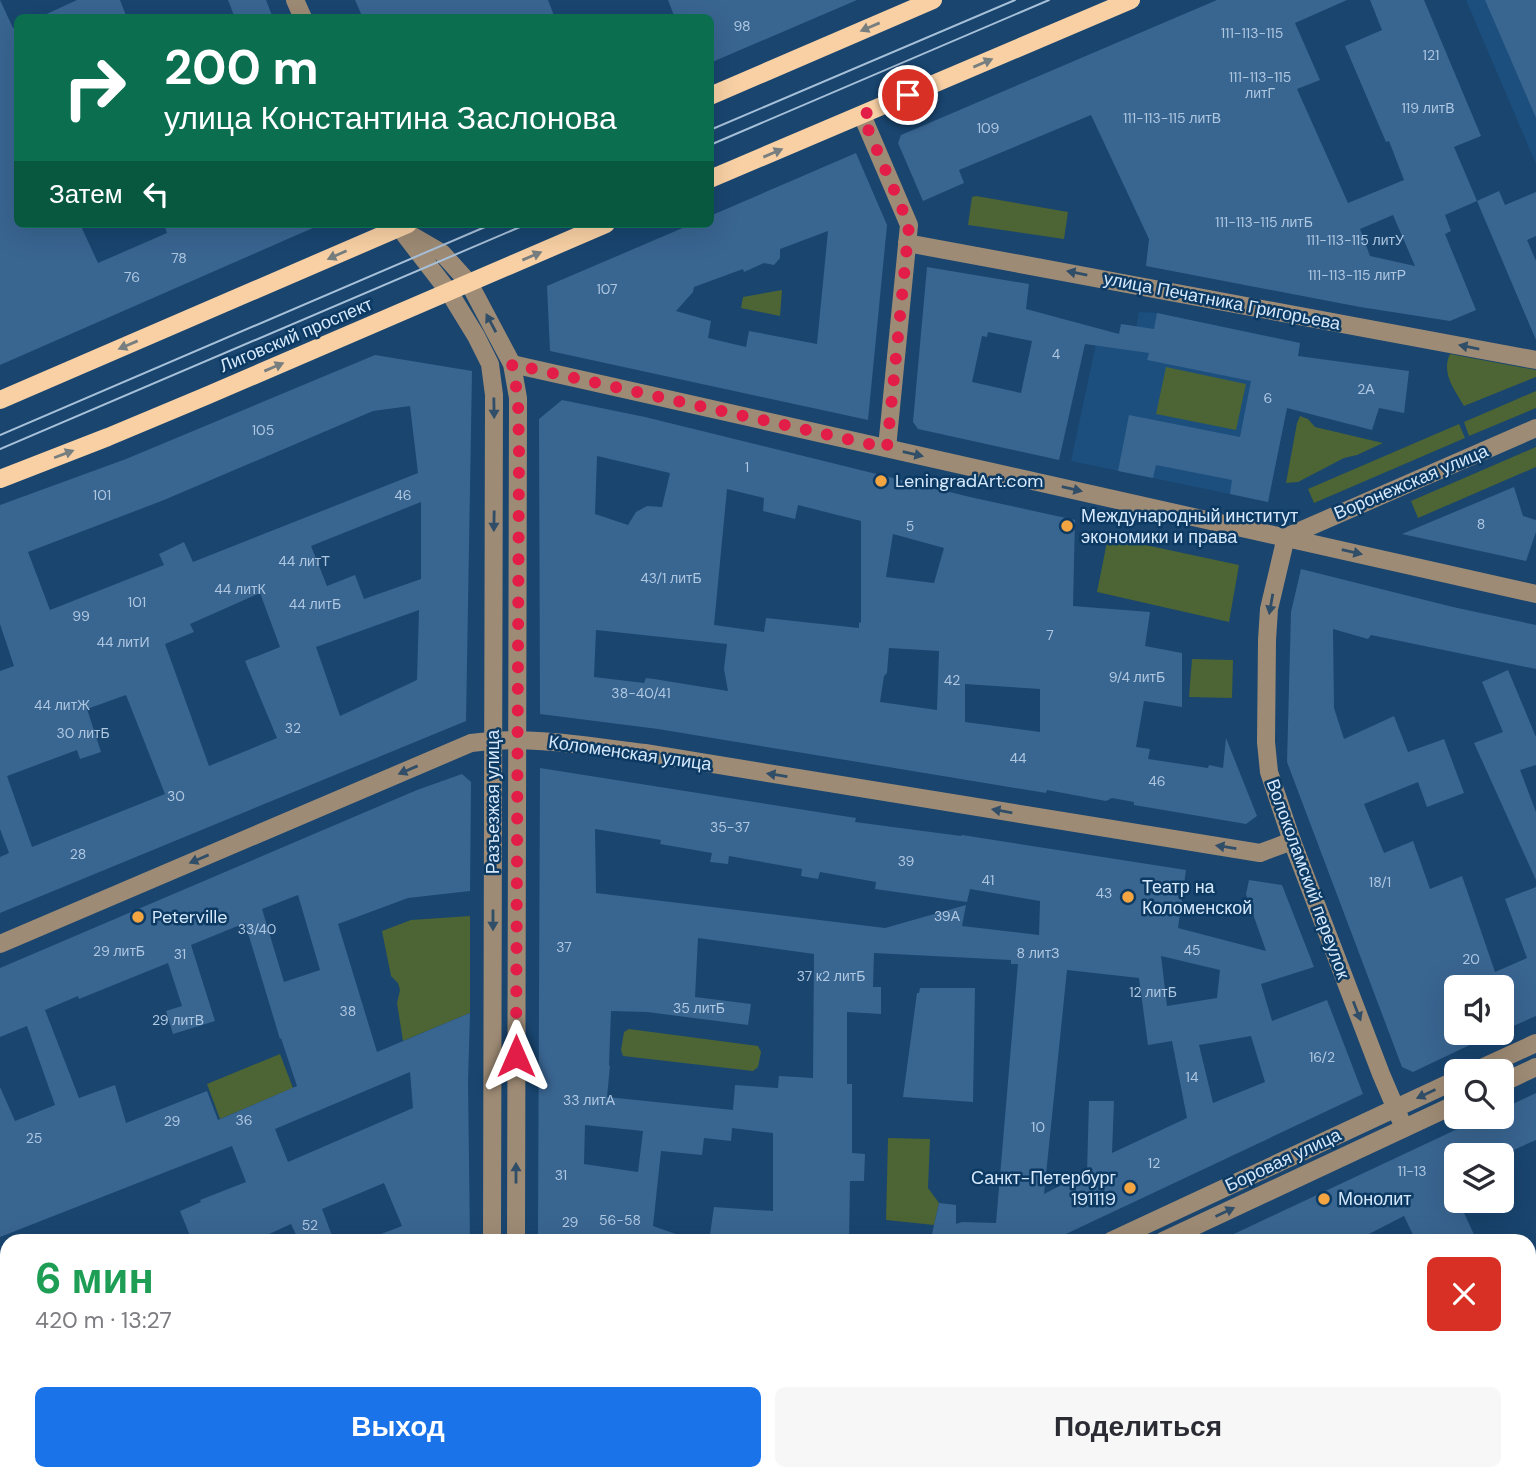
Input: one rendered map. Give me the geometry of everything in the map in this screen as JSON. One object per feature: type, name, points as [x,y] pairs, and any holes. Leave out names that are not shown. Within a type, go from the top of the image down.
[{"type":"main road","points":[[714,94],[933,0]]},
{"type":"main road","points":[[714,177],[1131,0]]},
{"type":"main road","points":[[0,400],[395,228]]},
{"type":"main road","name":"Лиговский проспект","points":[[0,478],[134,426],[597,228]]},
{"type":"street","points":[[862,115],[909,225],[887,448]]},
{"type":"street","points":[[404,228],[449,292]]},
{"type":"street","name":"Разъезжая улица","points":[[406,228],[442,253],[469,283],[512,364],[518,398],[516,1234]]},
{"type":"street","name":"улица Печатника Григорьева","points":[[907,243],[1536,360]]},
{"type":"street","name":"Разъезжая улица","points":[[449,292],[490,364],[494,395],[492,1234]]},
{"type":"street","points":[[512,364],[1536,594]]},
{"type":"street","name":"Воронежская улица","points":[[1286,537],[1536,428]]},
{"type":"street","name":"Волоколамский переулок","points":[[1286,537],[1268,619],[1266,742],[1269,772],[1292,841],[1404,1128]]},
{"type":"street","name":"Коломенская улица","points":[[0,944],[471,743],[494,740],[549,741],[657,755],[1260,853],[1292,841]]},
{"type":"street","points":[[1501,1059],[1536,1043]]},
{"type":"street","points":[[1514,1077],[1536,1067]]},
{"type":"street","name":"Боровая улица","points":[[1126,1234],[1444,1086]]},
{"type":"street","name":"Боровая улица","points":[[1178,1234],[1444,1110]]},
{"type":"shaded area","points":[[1466,0],[1536,0],[1536,164]]},
{"type":"shaded area","points":[[1139,312],[1157,313],[1300,343],[1268,502],[1071,461],[1096,344],[1132,350]]},
{"type":"green space","points":[[972,197],[1068,212],[1064,239],[968,225]]},
{"type":"green space","points":[[782,290],[780,316],[741,308],[743,297]]},
{"type":"green space","points":[[1450,354],[1536,370],[1536,377],[1464,406],[1448,374]]},
{"type":"green space","points":[[1166,367],[1246,384],[1236,430],[1156,414]]},
{"type":"green space","points":[[1536,391],[1536,408],[1469,436],[1464,422]]},
{"type":"green space","points":[[1300,416],[1308,419],[1315,427],[1383,443],[1344,458],[1298,482],[1286,483]]},
{"type":"green space","points":[[1459,424],[1465,438],[1314,503],[1308,489]]},
{"type":"green space","points":[[1536,447],[1536,467],[1418,518],[1411,501]]},
{"type":"green space","points":[[1108,537],[1239,565],[1229,622],[1097,592]]},
{"type":"green space","points":[[1192,659],[1233,660],[1232,698],[1189,697]]},
{"type":"green space","points":[[470,916],[470,1013],[403,1041],[397,1003],[400,990],[398,983],[391,976],[382,931],[411,920]]},
{"type":"green space","points":[[629,1029],[758,1046],[761,1052],[758,1067],[753,1071],[623,1056],[621,1050],[624,1032]]},
{"type":"green space","points":[[280,1054],[293,1088],[220,1119],[207,1084]]},
{"type":"green space","points":[[888,1138],[930,1139],[928,1188],[939,1203],[934,1225],[886,1220]]},
{"type":"building","points":[[0,0],[14,28],[14,228],[82,228],[98,263],[167,233],[165,228],[313,228],[0,365]]},
{"type":"building","points":[[77,0],[120,0],[125,14],[47,14]]},
{"type":"building","points":[[228,0],[266,0],[271,14],[233,14]]},
{"type":"building","points":[[355,0],[548,0],[553,14],[361,14]]},
{"type":"building","points":[[668,0],[857,0],[714,61],[714,14],[673,14]]},
{"type":"building","points":[[1217,0],[1347,0],[1295,23],[1320,80],[1297,89],[1348,203],[1404,180],[1345,46],[1382,30],[1370,0],[1424,0],[1481,136],[1454,147],[1477,201],[1445,215],[1451,231],[1445,234],[1476,310],[1450,321],[1360,307],[1146,266],[1149,239],[1091,115],[959,170],[964,183],[923,201],[898,143],[901,135]],"holes":[[[1393,215],[1415,266],[1370,256],[1360,229]]]},
{"type":"building","points":[[1485,0],[1536,0],[1536,118]]},
{"type":"building","points":[[856,153],[887,225],[868,420],[550,351],[547,286],[683,228],[714,228],[714,214]],"holes":[[[828,231],[817,344],[749,331],[746,347],[708,338],[711,321],[676,311],[693,292],[694,287],[764,263],[774,265],[780,258],[780,249]]]},
{"type":"building","points":[[1499,191],[1505,205],[1536,192],[1536,236],[1527,240],[1536,261],[1536,340],[1477,201]]},
{"type":"building","points":[[927,267],[1029,284],[1026,309],[1119,334],[1121,324],[1154,329],[1157,313],[1300,343],[1298,356],[1409,371],[1404,413],[1379,408],[1372,430],[1287,408],[1268,502],[1230,494],[1232,480],[1156,465],[1153,478],[1118,471],[1129,415],[1240,437],[1251,381],[1147,360],[1149,353],[1085,344],[1059,460],[918,429],[913,422]],"holes":[[[988,332],[1032,341],[1021,393],[972,382],[982,336],[987,337]]]},
{"type":"building","points":[[375,355],[472,371],[466,721],[0,913],[0,857],[9,853],[0,829],[0,671],[14,666],[0,624],[0,505],[126,459]],"holes":[[[410,406],[418,473],[193,562],[184,542],[159,554],[164,565],[50,610],[28,552],[164,500],[373,411]],[[421,502],[421,579],[364,599],[355,575],[327,586],[311,546]],[[260,593],[280,647],[245,661],[277,738],[209,766],[165,644],[194,632],[190,624]],[[419,610],[417,680],[340,716],[316,647]],[[126,695],[165,794],[32,847],[7,776],[77,750],[80,759],[101,752],[87,709]]]},
{"type":"building","points":[[562,400],[645,417],[1075,520],[1073,606],[1150,612],[1145,646],[1182,653],[1182,707],[1144,701],[1136,747],[1150,749],[1148,759],[1223,768],[1226,738],[1257,816],[1246,824],[1134,805],[1134,802],[1112,798],[1106,801],[1047,790],[1046,793],[658,729],[540,714],[539,419]],"holes":[[[597,456],[670,473],[662,507],[647,506],[636,512],[628,525],[595,514]],[[727,489],[764,498],[763,511],[795,519],[798,505],[861,521],[859,628],[766,618],[764,632],[714,625]],[[893,534],[944,548],[934,583],[886,577]],[[596,630],[727,644],[724,669],[728,691],[646,678],[644,683],[594,677]],[[889,648],[939,651],[937,710],[880,702],[884,676],[887,673]],[[965,684],[1040,689],[1040,732],[965,722]]]},
{"type":"building","points":[[1514,487],[1523,516],[1536,520],[1536,532],[1526,561],[1402,534]]},
{"type":"building","points":[[1301,569],[1536,625],[1536,669],[1371,635],[1368,639],[1333,629],[1334,708],[1344,739],[1394,716],[1408,752],[1444,739],[1464,793],[1427,807],[1418,782],[1364,804],[1384,853],[1413,841],[1430,889],[1462,876],[1495,972],[1527,958],[1505,899],[1536,887],[1536,1016],[1514,1026],[1514,975],[1444,975],[1444,1045],[1470,1045],[1413,1072],[1402,1067],[1287,762],[1291,612]]},
{"type":"building","points":[[1508,670],[1536,737],[1536,765],[1520,770],[1536,812],[1536,880],[1474,743],[1503,732],[1482,682]]},
{"type":"building","points":[[540,768],[856,818],[855,822],[962,835],[1186,870],[1178,928],[1266,951],[1246,894],[1249,880],[1282,885],[1314,967],[1261,984],[1272,1021],[1327,1000],[1363,1094],[1066,1234],[932,1234],[939,1203],[956,1205],[956,1224],[996,1223],[1018,964],[1011,964],[1011,960],[874,953],[873,987],[881,987],[881,1014],[847,1012],[847,1084],[852,1084],[852,1153],[865,1154],[864,1181],[850,1181],[849,1234],[710,1234],[714,1207],[773,1211],[773,1133],[732,1128],[731,1141],[704,1138],[702,1155],[661,1151],[653,1226],[676,1234],[538,1234]],"holes":[[[595,829],[661,840],[660,844],[712,853],[710,862],[728,864],[729,856],[802,869],[801,876],[818,879],[820,872],[876,882],[875,889],[967,902],[970,889],[1040,901],[1039,935],[962,926],[966,905],[885,928],[596,893]],[[698,938],[814,954],[813,1078],[779,1076],[778,1088],[735,1085],[733,1110],[607,1097],[611,1011],[647,1012],[748,1025],[751,1004],[695,997]],[[1161,956],[1220,970],[1217,998],[1167,1006]],[[1067,970],[1139,978],[1148,1045],[1172,1041],[1187,1118],[1112,1153],[1114,1101],[1089,1101],[1087,1172],[1044,1194]],[[1251,1036],[1265,1082],[1213,1103],[1199,1045]],[[585,1125],[643,1131],[638,1172],[584,1164]]]},
{"type":"building","points":[[462,774],[471,782],[470,891],[408,898],[338,924],[377,1052],[470,1013],[470,1234],[381,1234],[402,1226],[384,1183],[322,1209],[331,1234],[296,1234],[291,1224],[269,1234],[189,1234],[180,1211],[246,1182],[232,1146],[8,1234],[0,1234],[0,1087],[15,1121],[55,1105],[27,1026],[0,1037],[0,968],[417,790]],"holes":[[[298,895],[320,970],[284,982],[262,909]],[[245,923],[297,1086],[218,1120],[207,1091],[126,1123],[115,1085],[79,1098],[45,1010],[168,963],[182,1006],[166,1011],[173,1034],[215,1021],[191,945]],[[410,1072],[413,1108],[288,1162],[275,1129]]]},
{"type":"building","points":[[920,988],[975,988],[973,1102],[903,1097],[917,993]]},
{"type":"building","points":[[1536,1093],[1536,1140],[1514,1150],[1514,1143],[1444,1143],[1444,1213],[1464,1213],[1474,1234],[1413,1234],[1404,1216],[1369,1234],[1234,1234],[1457,1129],[1514,1129],[1514,1103]]},
{"type":"tram line","points":[[714,128],[1015,0]]},
{"type":"tram line","points":[[714,143],[1049,0]]},
{"type":"tram line","points":[[0,435],[483,228]]},
{"type":"tram line","points":[[0,449],[518,228]]},
{"type":"place","name":"LeningradArt.com","points":[[881,481]]},
{"type":"place","name":"Международный институт экономики и права","points":[[1067,526]]},
{"type":"place","name":"Театр на Коломенской","points":[[1128,897]]},
{"type":"place","name":"Peterville","points":[[138,917]]},
{"type":"place","name":"Санкт-Петербург 191119","points":[[1130,1188]]},
{"type":"place","name":"Монолит","points":[[1324,1199]]},
{"type":"route","points":[[516,1056],[519,452],[518,398],[512,364],[887,448],[909,225],[862,115],[908,95]]}]
